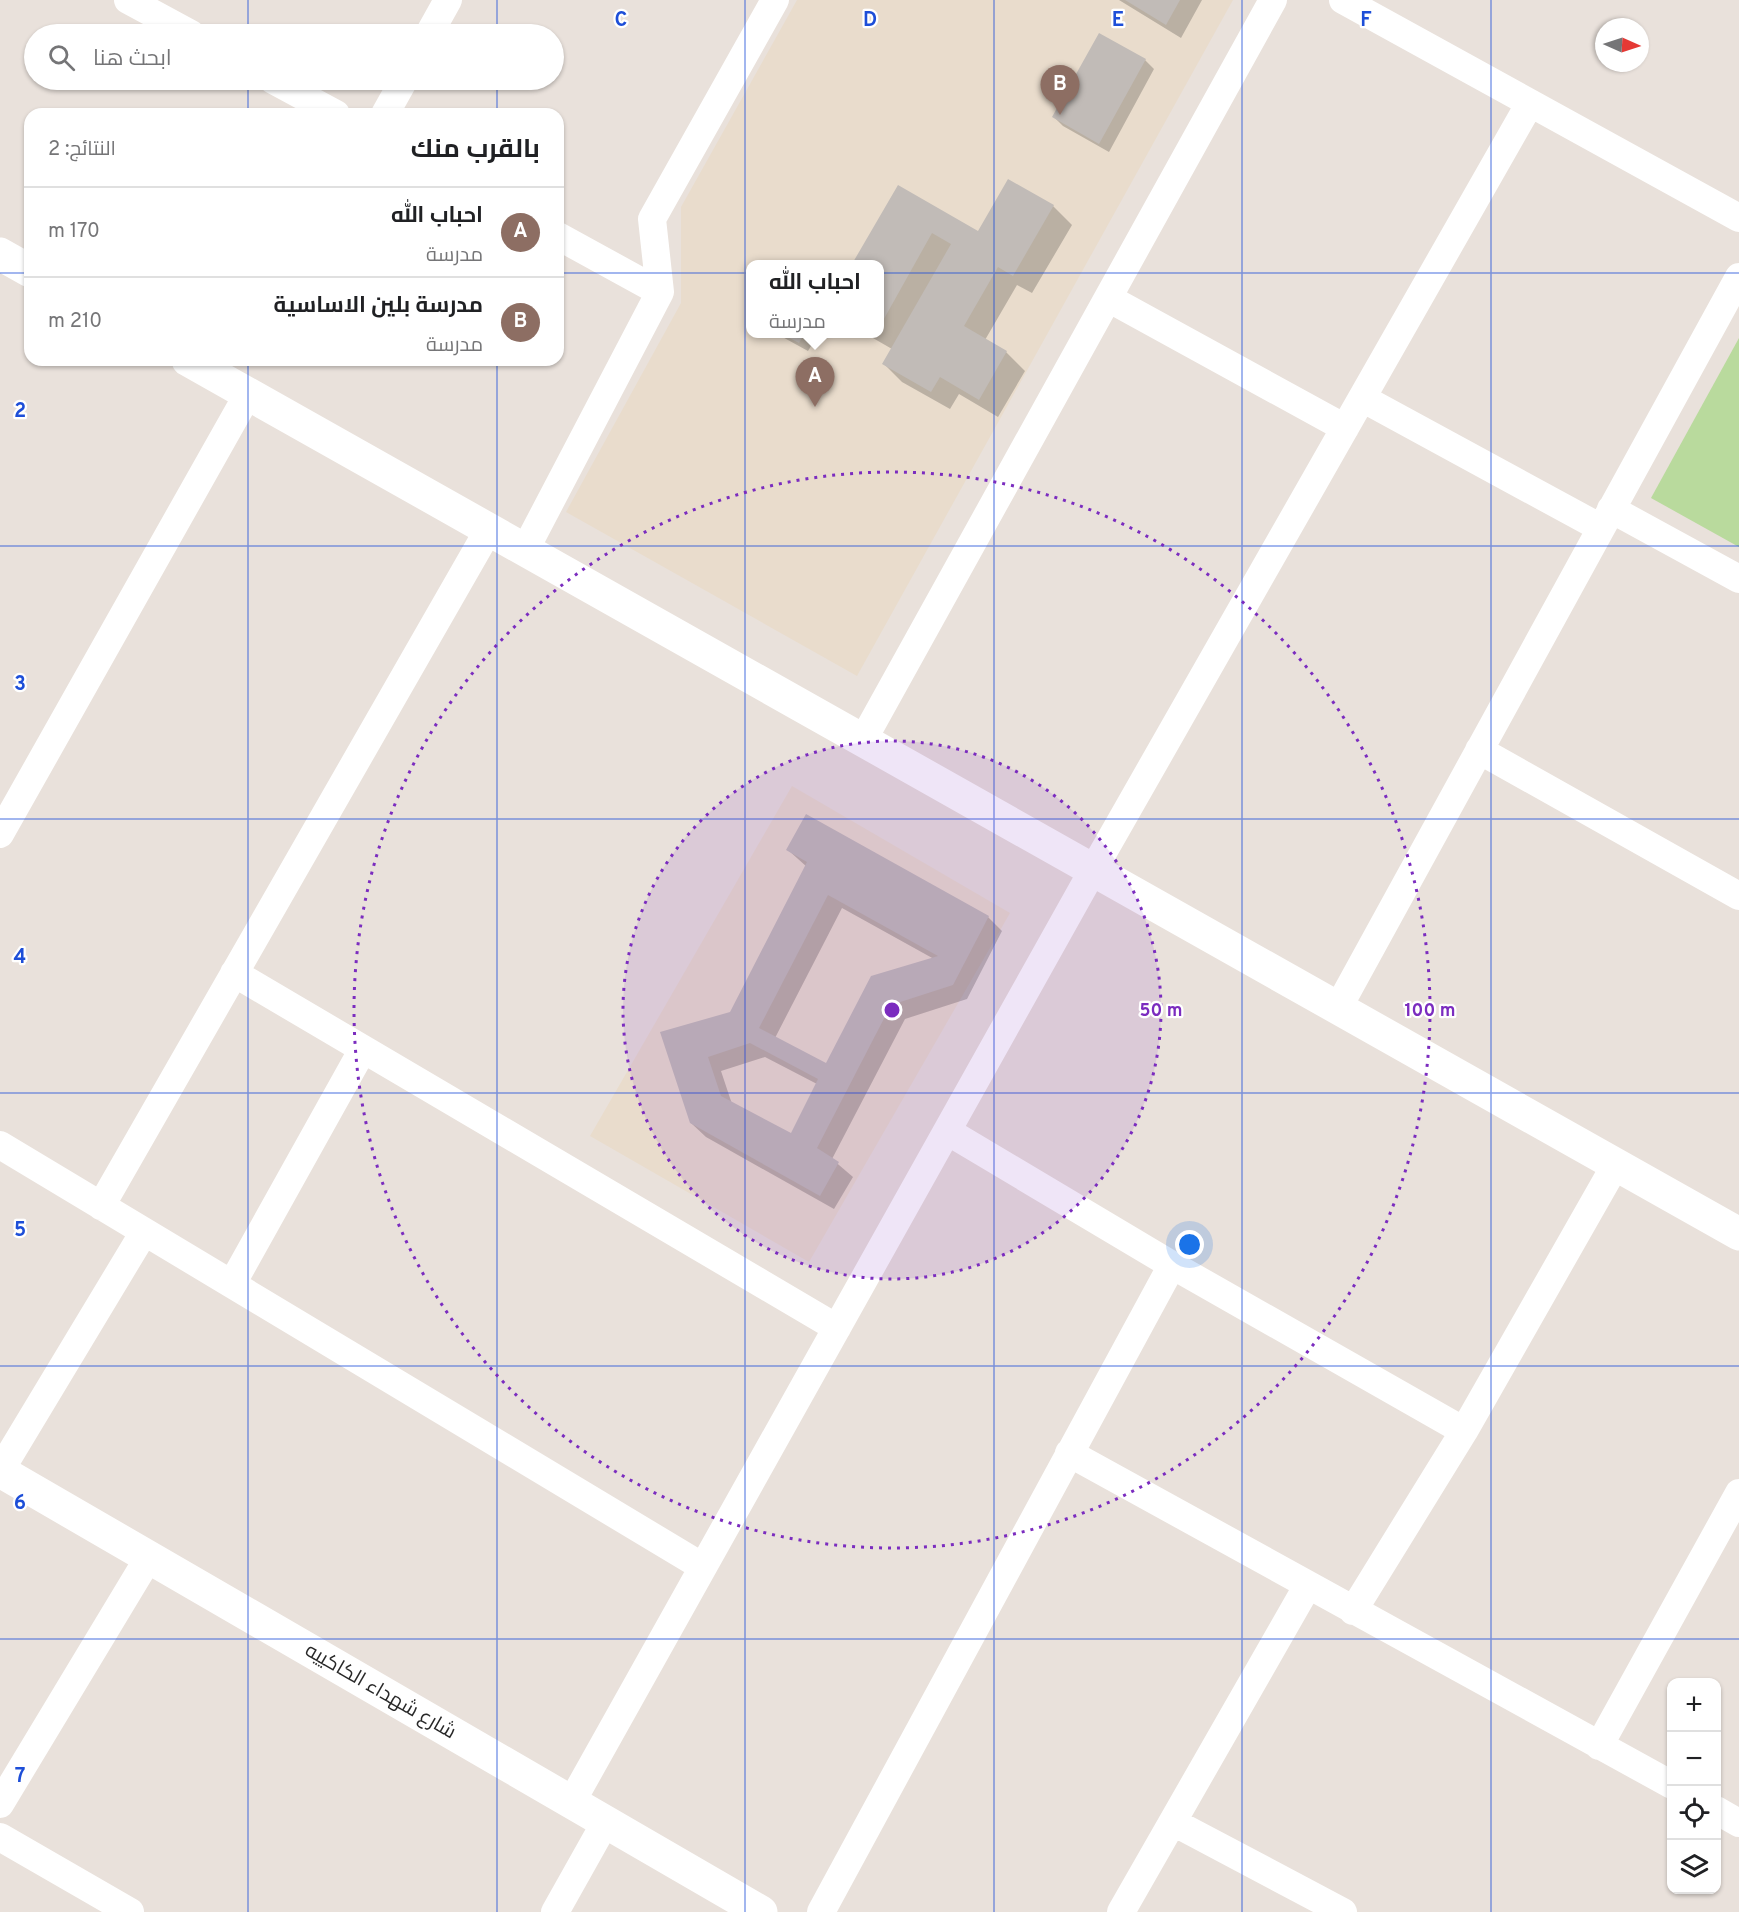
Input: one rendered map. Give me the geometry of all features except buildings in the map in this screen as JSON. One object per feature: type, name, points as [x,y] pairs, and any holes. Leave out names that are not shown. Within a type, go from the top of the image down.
[{"type":"street","points":[[128,0],[172,24]]},
{"type":"street","points":[[435,24],[448,0]]},
{"type":"street","points":[[525,550],[660,292],[652,219],[775,0]]},
{"type":"street","points":[[863,740],[1273,0]]},
{"type":"street","points":[[1343,0],[1739,218]]},
{"type":"street","points":[[292,90],[325,108]]},
{"type":"street","points":[[389,108],[399,90]]},
{"type":"street","points":[[571,1803],[1093,870],[1530,103]]},
{"type":"street","points":[[564,239],[660,292]]},
{"type":"street","points":[[1338,1008],[1739,277]]},
{"type":"street","points":[[1108,297],[1345,428]]},
{"type":"street","points":[[199,366],[1739,1233]]},
{"type":"street","points":[[0,834],[248,394]]},
{"type":"street","points":[[1362,398],[1606,519],[1739,579]]},
{"type":"street","points":[[102,1206],[489,529]]},
{"type":"street","points":[[1479,750],[1739,896]]},
{"type":"street","points":[[234,973],[837,1328]]},
{"type":"street","points":[[232,1284],[363,1049]]},
{"type":"street","points":[[947,1131],[1172,1265],[1464,1431]]},
{"type":"street","points":[[0,1145],[703,1568]]},
{"type":"street","points":[[1353,1611],[1464,1431],[1616,1164]]},
{"type":"street","points":[[0,1471],[144,1232]]},
{"type":"street","points":[[821,1912],[1172,1265]]},
{"type":"street","points":[[1069,1453],[1667,1783]]},
{"type":"street","name":"شارع شهداء الكاكييه","points":[[0,1471],[760,1912]]},
{"type":"street","points":[[1599,1746],[1739,1493]]},
{"type":"street","points":[[0,1804],[149,1557]]},
{"type":"street","points":[[1121,1912],[1308,1585]]},
{"type":"street","points":[[1721,1813],[1739,1823]]},
{"type":"street","points":[[1173,1822],[1343,1912]]},
{"type":"street","points":[[555,1912],[605,1823]]},
{"type":"street","points":[[0,1837],[130,1912]]},
{"type":"shaded area","points":[[797,0],[1233,0],[857,676],[566,512],[681,303],[681,207]]},
{"type":"shaded area","points":[[792,786],[1010,913],[809,1262],[590,1136]]},
{"type":"green space","points":[[1739,338],[1739,547],[1651,498]]},
{"type":"place","name":"مدرسة بلين الاساسية","points":[[1060,115]]},
{"type":"place","name":"احباب الله","points":[[815,407]]}]
